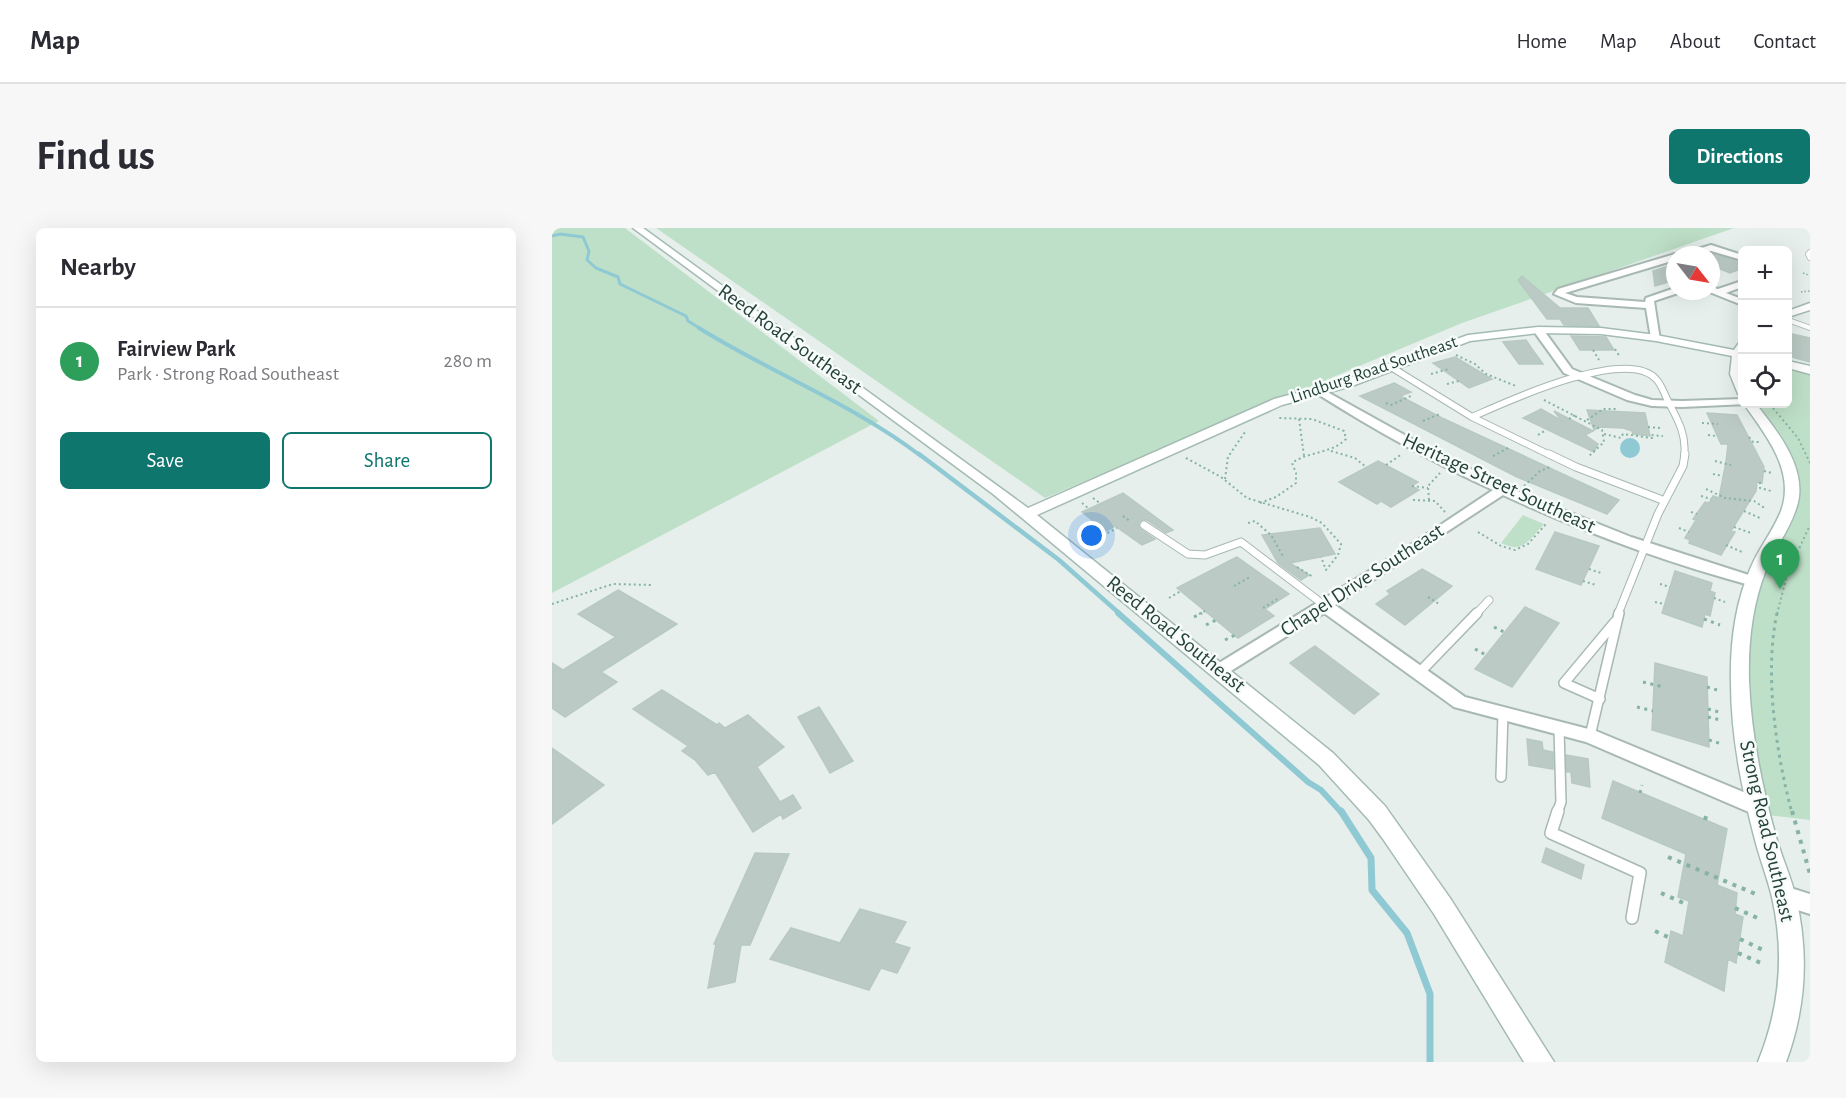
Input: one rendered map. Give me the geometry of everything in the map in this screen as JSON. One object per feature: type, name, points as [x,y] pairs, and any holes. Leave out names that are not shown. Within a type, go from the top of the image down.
[{"type":"street","name":"Reed Road Southeast","points":[[637,228],[1028,514],[1326,759],[1377,813],[1442,906],[1540,1062]]},
{"type":"street","points":[[1720,251],[1738,256]]},
{"type":"street","points":[[1650,305],[1576,300],[1559,294],[1561,291],[1666,260]]},
{"type":"street","points":[[1720,290],[1738,286]]},
{"type":"street","points":[[1720,293],[1738,300]]},
{"type":"street","points":[[1656,338],[1650,305],[1652,298],[1666,294]]},
{"type":"street","points":[[1792,313],[1810,306]]},
{"type":"street","name":"Lindburg Road Southeast","points":[[1028,514],[1278,402],[1348,383],[1468,338],[1538,330],[1601,331],[1738,352]]},
{"type":"street","points":[[1538,330],[1568,371],[1631,398],[1671,404],[1738,402]]},
{"type":"street","points":[[1792,366],[1810,370]]},
{"type":"street","points":[[1738,369],[1736,381],[1738,384]]},
{"type":"street","name":"Heritage Street Southeast","points":[[1320,390],[1372,423],[1551,512],[1643,546],[1754,581]]},
{"type":"street","name":"Strong Road Southeast","points":[[1753,408],[1777,439],[1789,466],[1793,494],[1790,510],[1769,543],[1754,581],[1742,631],[1740,682],[1746,747],[1758,807],[1784,896],[1793,947],[1790,1011],[1772,1062]]},
{"type":"street","name":"Chapel Drive Southeast","points":[[1220,670],[1447,526],[1510,490]]},
{"type":"street","points":[[1324,605],[1460,702],[1590,736],[1758,807]]},
{"type":"street","points":[[1784,896],[1810,904]]},
{"type":"lane","points":[[1810,252],[1808,254],[1810,258]]},
{"type":"lane","points":[[1792,321],[1810,328]]},
{"type":"lane","points":[[1391,367],[1472,417],[1576,467],[1665,501]]},
{"type":"lane","points":[[1472,417],[1592,370],[1644,370],[1656,378],[1671,404],[1686,445],[1683,466],[1643,546],[1615,622],[1600,699],[1590,736]]},
{"type":"lane","points":[[1144,525],[1188,554],[1205,555],[1241,542],[1324,605]]},
{"type":"lane","points":[[1419,673],[1489,600]]},
{"type":"lane","points":[[1600,699],[1564,683],[1615,622]]},
{"type":"lane","points":[[1501,777],[1503,713]]},
{"type":"lane","points":[[1559,728],[1561,802],[1551,833],[1640,873],[1632,918]]},
{"type":"path","points":[[1803,273],[1808,275]]},
{"type":"path","points":[[1801,292],[1810,291]]},
{"type":"path","points":[[1461,349],[1450,353],[1474,364],[1486,374],[1520,388]]},
{"type":"path","points":[[1615,349],[1621,359]]},
{"type":"path","points":[[1593,350],[1599,360]]},
{"type":"path","points":[[1431,374],[1449,369]]},
{"type":"path","points":[[1447,384],[1459,381]]},
{"type":"path","points":[[1386,403],[1391,405],[1415,394]]},
{"type":"path","points":[[1544,400],[1596,425],[1604,434],[1622,438],[1623,434],[1652,438],[1651,435],[1663,436]]},
{"type":"path","points":[[1772,408],[1798,438],[1810,463]]},
{"type":"path","points":[[1587,420],[1603,409],[1618,409]]},
{"type":"path","points":[[1423,421],[1440,414]]},
{"type":"path","points":[[1569,419],[1575,415]]},
{"type":"path","points":[[1260,503],[1276,497],[1296,483],[1296,473],[1292,463],[1304,456],[1329,451],[1346,438],[1344,430],[1320,421],[1275,418]]},
{"type":"path","points":[[1298,418],[1304,456]]},
{"type":"path","points":[[1702,423],[1718,424]]},
{"type":"path","points":[[1648,427],[1660,428]]},
{"type":"path","points":[[1225,479],[1228,457],[1248,428]]},
{"type":"path","points":[[1538,435],[1546,430]]},
{"type":"path","points":[[1588,457],[1604,442],[1604,434]]},
{"type":"path","points":[[1708,435],[1716,436]]},
{"type":"path","points":[[1749,437],[1756,442]]},
{"type":"path","points":[[1493,456],[1508,448]]},
{"type":"path","points":[[1329,451],[1349,455],[1366,467]]},
{"type":"path","points":[[1182,455],[1225,479],[1245,497],[1260,503],[1287,508],[1327,526],[1341,544],[1338,555],[1326,570],[1321,557]]},
{"type":"path","points":[[1510,490],[1556,461]]},
{"type":"path","points":[[1714,461],[1731,465]]},
{"type":"path","points":[[1429,500],[1428,488],[1432,480],[1452,464]]},
{"type":"path","points":[[1764,471],[1772,473]]},
{"type":"path","points":[[1713,474],[1723,476]]},
{"type":"path","points":[[1760,482],[1760,488],[1772,491]]},
{"type":"path","points":[[1412,486],[1428,488]]},
{"type":"path","points":[[1706,489],[1725,498],[1754,501],[1766,508]]},
{"type":"path","points":[[1701,496],[1711,499]]},
{"type":"path","points":[[1413,500],[1418,502],[1429,500],[1439,504],[1443,508],[1447,526]]},
{"type":"path","points":[[1744,511],[1760,518]]},
{"type":"path","points":[[1691,512],[1697,514]]},
{"type":"path","points":[[1123,516],[1131,522]]},
{"type":"path","points":[[1248,523],[1255,521],[1271,535],[1283,557],[1313,578]]},
{"type":"path","points":[[1478,532],[1517,551],[1523,550],[1546,524]]},
{"type":"path","points":[[1810,525],[1784,581],[1775,624],[1773,670],[1776,724],[1787,797],[1810,874]]},
{"type":"path","points":[[1734,527],[1751,533]]},
{"type":"path","points":[[1094,540],[1117,528]]},
{"type":"path","points":[[1679,528],[1689,532]]},
{"type":"path","points":[[1726,545],[1742,552]]},
{"type":"path","points":[[1589,569],[1601,573]]},
{"type":"path","points":[[1234,586],[1250,577]]},
{"type":"path","points":[[1583,581],[1596,585]]},
{"type":"path","points":[[552,604],[595,589],[622,583],[651,585]]},
{"type":"path","points":[[1660,584],[1670,587]]},
{"type":"path","points":[[1169,598],[1181,591]]},
{"type":"path","points":[[1428,597],[1439,604]]},
{"type":"path","points":[[1263,608],[1279,598]]},
{"type":"path","points":[[1714,598],[1725,602]]},
{"type":"path","points":[[1655,602],[1664,604]]},
{"type":"path","points":[[1194,617],[1205,611]]},
{"type":"path","points":[[1704,619],[1720,625]]},
{"type":"path","points":[[1206,625],[1216,620]]},
{"type":"path","points":[[1494,627],[1504,633]]},
{"type":"path","points":[[1225,640],[1234,635]]},
{"type":"path","points":[[1475,649],[1486,655]]},
{"type":"path","points":[[1643,682],[1664,687]]},
{"type":"path","points":[[1707,687],[1717,690]]},
{"type":"path","points":[[1637,707],[1653,711]]},
{"type":"path","points":[[1708,709],[1719,712]]},
{"type":"path","points":[[1708,717],[1720,720]]},
{"type":"path","points":[[1708,740],[1722,744]]},
{"type":"path","points":[[1640,793],[1642,785]]},
{"type":"path","points":[[1706,820],[1707,813]]},
{"type":"path","points":[[1668,857],[1758,895]]},
{"type":"path","points":[[1661,893],[1688,905]]},
{"type":"path","points":[[1735,908],[1762,920]]},
{"type":"path","points":[[1655,931],[1670,938]]},
{"type":"path","points":[[1740,939],[1763,950]]},
{"type":"path","points":[[1738,953],[1761,963]]},
{"type":"green space","points":[[552,228],[625,228],[879,421],[552,593]]},
{"type":"green space","points":[[656,228],[1734,228],[1682,246],[1666,246],[1666,252],[1462,323],[1045,498]]},
{"type":"green space","points":[[1792,366],[1810,370],[1810,820],[1759,814],[1746,747],[1749,594],[1790,510],[1777,439],[1753,408],[1792,408]]},
{"type":"green space","points":[[1523,515],[1544,524],[1525,544],[1515,547],[1501,543]]},
{"type":"water","points":[[1630,438],[1637,441],[1640,448],[1637,455],[1630,458],[1623,455],[1620,448],[1623,441]]},
{"type":"building","points":[[1720,256],[1738,261],[1738,270],[1730,273],[1720,269]]},
{"type":"building","points":[[1666,267],[1666,283],[1655,286],[1653,271]]},
{"type":"building","points":[[1522,276],[1560,308],[1588,308],[1599,326],[1564,325],[1560,319],[1547,319],[1518,280]]},
{"type":"building","points":[[1792,334],[1810,338],[1810,362],[1792,357]]},
{"type":"building","points":[[1571,336],[1606,337],[1614,350],[1580,350]]},
{"type":"building","points":[[1526,340],[1543,364],[1519,364],[1503,342]]},
{"type":"building","points":[[1455,357],[1492,379],[1469,388],[1433,363]]},
{"type":"building","points":[[1394,383],[1411,392],[1400,396],[1442,418],[1619,500],[1607,514],[1517,477],[1360,396]]},
{"type":"building","points":[[1541,409],[1562,421],[1554,411],[1593,431],[1585,435],[1598,444],[1594,452],[1523,418]]},
{"type":"building","points":[[1587,410],[1645,413],[1650,436],[1633,434],[1632,431],[1623,428],[1600,427],[1594,430]]},
{"type":"building","points":[[1707,413],[1737,415],[1764,467],[1762,483],[1757,482],[1756,491],[1731,531],[1735,532],[1721,555],[1689,543],[1690,540],[1685,538],[1696,520],[1693,519],[1705,502],[1709,503],[1713,496],[1719,498],[1726,462],[1728,444],[1721,444]]},
{"type":"building","points":[[1378,461],[1418,482],[1412,486],[1419,490],[1391,507],[1381,501],[1377,504],[1339,482]]},
{"type":"building","points":[[1123,493],[1173,530],[1166,533],[1147,520],[1142,520],[1139,522],[1139,528],[1155,539],[1142,545],[1115,526],[1106,531],[1082,512]]},
{"type":"building","points":[[1320,528],[1335,554],[1290,563],[1309,575],[1301,580],[1278,563],[1262,535]]},
{"type":"building","points":[[1555,532],[1599,546],[1581,585],[1536,569]]},
{"type":"building","points":[[1237,557],[1289,594],[1265,609],[1274,616],[1238,638],[1177,588]]},
{"type":"building","points":[[1422,569],[1452,586],[1405,625],[1376,604],[1390,594],[1387,591]]},
{"type":"building","points":[[1675,571],[1712,583],[1710,591],[1715,593],[1710,616],[1705,614],[1702,627],[1662,613]]},
{"type":"building","points":[[618,590],[677,624],[601,672],[617,682],[565,717],[552,708],[552,663],[563,670],[616,637],[578,614]]},
{"type":"building","points":[[1525,607],[1559,623],[1512,687],[1475,669]]},
{"type":"building","points":[[1315,646],[1379,694],[1354,714],[1290,663]]},
{"type":"building","points":[[1655,663],[1707,677],[1709,747],[1652,730]]},
{"type":"building","points":[[662,690],[725,728],[748,715],[784,747],[757,767],[780,802],[793,795],[801,808],[783,819],[781,814],[753,832],[715,772],[708,775],[695,760],[682,751],[688,746],[633,709]]},
{"type":"building","points":[[819,707],[853,761],[830,773],[798,717]]},
{"type":"building","points":[[1527,739],[1542,742],[1543,750],[1553,752],[1553,769],[1529,765]]},
{"type":"building","points":[[552,748],[604,785],[552,824]]},
{"type":"building","points":[[1566,755],[1588,759],[1590,787],[1572,783],[1571,772],[1567,772]]},
{"type":"building","points":[[1613,781],[1727,829],[1717,885],[1737,893],[1735,914],[1743,917],[1736,963],[1728,959],[1724,991],[1665,962],[1671,931],[1683,936],[1689,901],[1678,897],[1686,854],[1602,818]]},
{"type":"building","points":[[1546,848],[1584,865],[1581,879],[1542,862]]},
{"type":"building","points":[[755,853],[789,854],[750,945],[741,945],[735,982],[708,988],[716,944],[714,944]]},
{"type":"building","points":[[860,909],[906,922],[894,943],[910,948],[897,973],[881,968],[869,990],[770,959],[791,928],[840,943]]},
{"type":"waterway","points":[[552,236],[560,234],[583,237],[589,251],[587,260],[596,268],[618,277],[620,284],[686,316],[688,321],[701,329]]},
{"type":"waterway","points":[[699,328],[754,360],[868,420],[921,456]]},
{"type":"waterway","points":[[919,454],[1059,560],[1120,614]]},
{"type":"waterway","points":[[1118,613],[1308,782],[1321,790],[1342,813]]},
{"type":"waterway","points":[[1341,811],[1371,858],[1372,890],[1407,933],[1430,994],[1430,1062]]},
{"type":"place","name":"Fairview Park","points":[[1780,589]]}]
